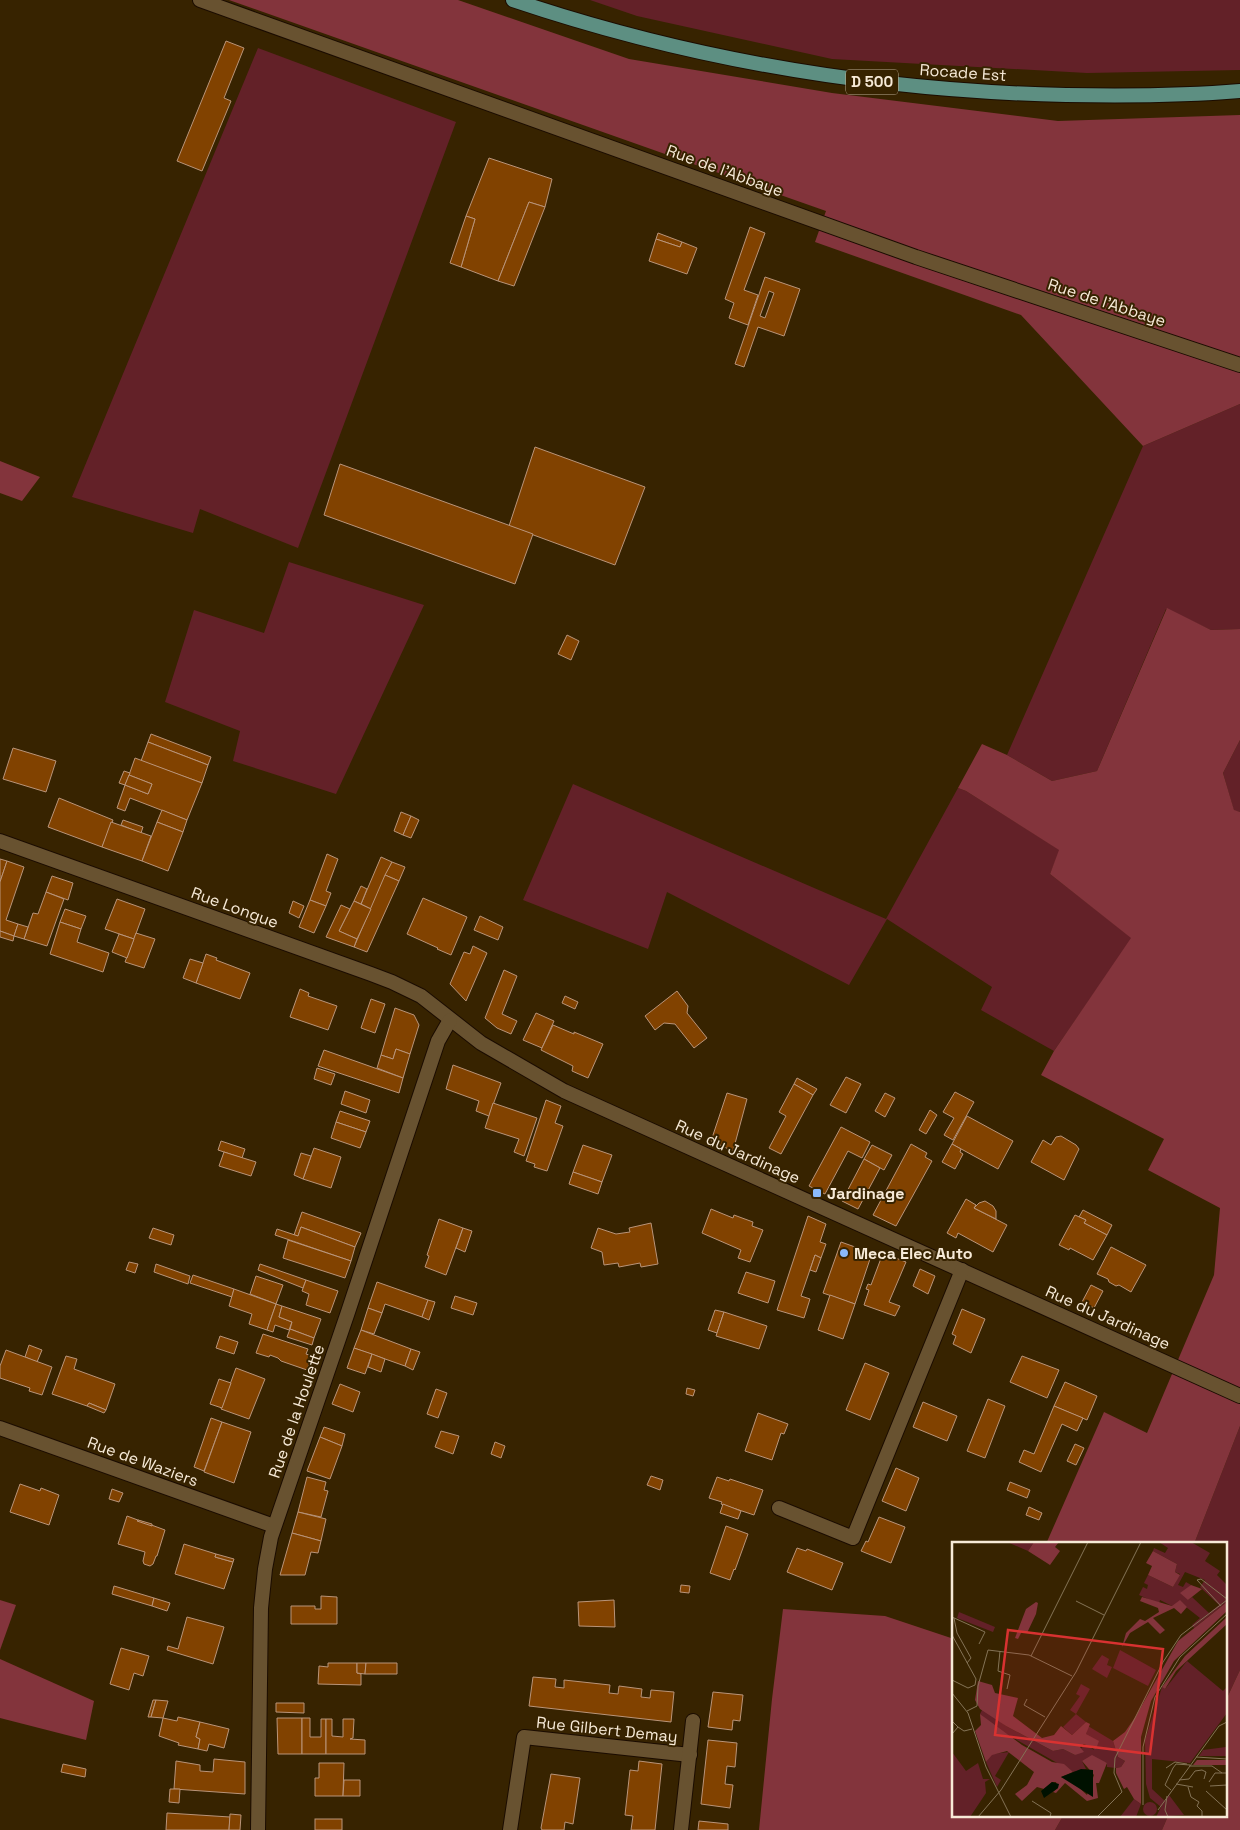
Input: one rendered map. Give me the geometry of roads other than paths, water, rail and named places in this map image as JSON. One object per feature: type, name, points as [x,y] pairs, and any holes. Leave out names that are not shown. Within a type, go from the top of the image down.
[{"type":"main road","name":"Rocade Est","points":[[513,0],[615,31],[692,50],[820,75],[886,84],[1008,93],[1078,95],[1173,95],[1240,91]]},
{"type":"street","name":"Rue de l'Abbaye","points":[[200,0],[916,257],[1240,365]]},
{"type":"street","name":"Rue Longue","points":[[0,841],[392,982],[421,996],[450,1020]]},
{"type":"street","name":"Rue du Jardinage","points":[[450,1020],[514,1063],[571,1094],[1240,1396]]},
{"type":"street","name":"Rue de la Houlette","points":[[258,1830],[264,1569],[274,1526],[347,1315],[438,1041],[450,1020]]},
{"type":"street","points":[[779,1508],[852,1538],[962,1270]]},
{"type":"street","name":"Rue de Waziers","points":[[0,1428],[274,1526]]},
{"type":"street","name":"Rue Gilbert Demay","points":[[681,1830],[693,1721]]},
{"type":"street","name":"Rue Gilbert Demay","points":[[510,1830],[524,1737],[690,1755]]},
{"type":"place","name":"Jardinage","points":[[817,1193]]},
{"type":"place","name":"Meca Elec Auto","points":[[844,1253]]}]
